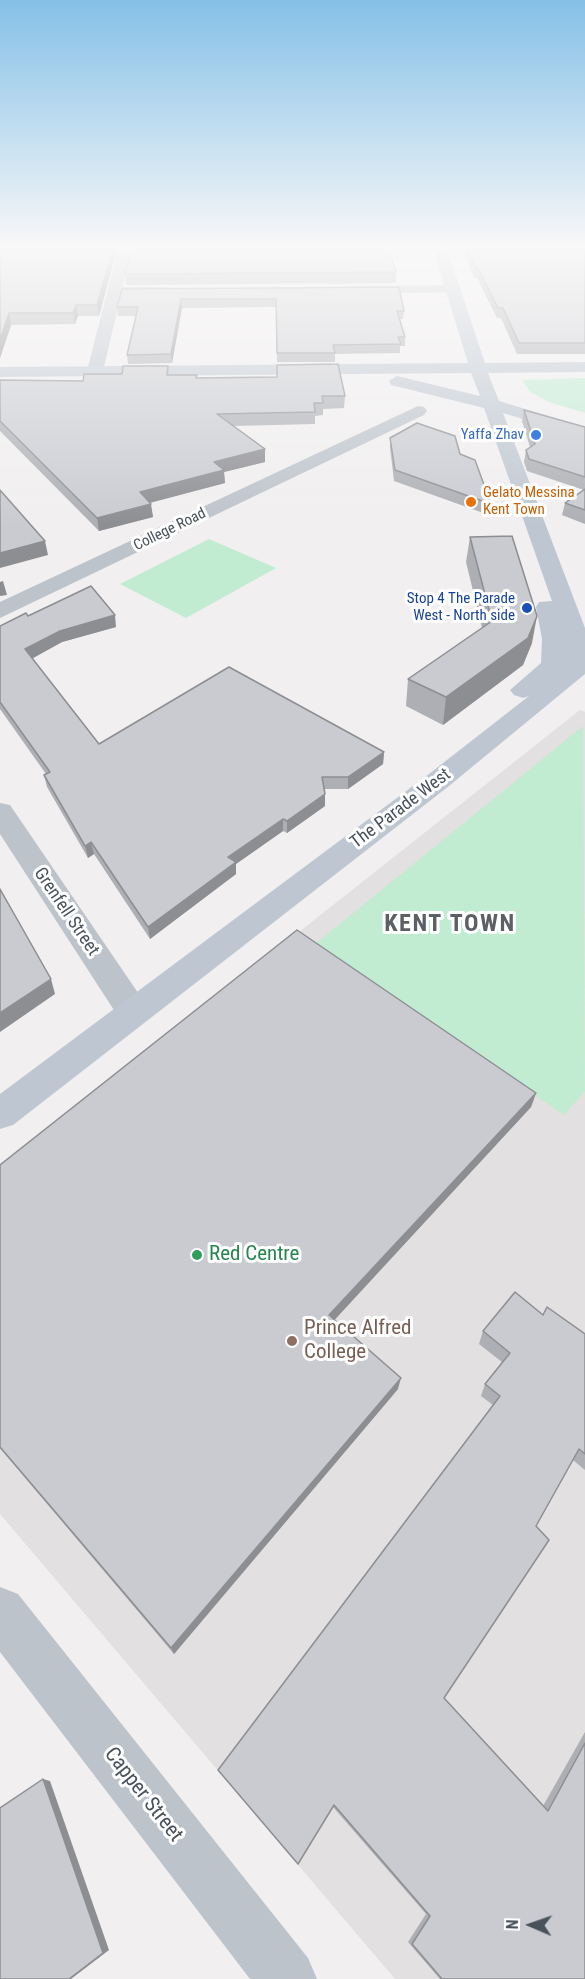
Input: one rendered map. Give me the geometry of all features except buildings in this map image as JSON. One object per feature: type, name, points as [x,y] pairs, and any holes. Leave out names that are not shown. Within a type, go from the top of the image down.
[{"type":"main road","name":"The Parade West","points":[[0,1085],[127,1003],[439,780],[573,674],[578,656],[574,630],[470,341]]},
{"type":"main road","points":[[450,348],[475,421]]},
{"type":"main road","points":[[0,372],[585,367]]},
{"type":"main road","points":[[478,368],[508,388],[585,424]]},
{"type":"main road","points":[[508,388],[505,377],[519,368]]},
{"type":"main road","points":[[352,369],[522,412],[585,433]]},
{"type":"main road","name":"The Parade West","points":[[0,1114],[127,1003],[553,665],[554,639],[549,611],[494,464]]},
{"type":"street","points":[[95,371],[102,341]]},
{"type":"street","name":"College Road","points":[[0,611],[417,411]]},
{"type":"street","name":"Grenfell Street","points":[[0,812],[127,1003]]},
{"type":"street","name":"Capper Street","points":[[0,1612],[287,1979]]},
{"type":"shaded area","name":"Prince Alfred College","points":[[580,710],[585,712],[585,1979],[395,1979],[0,1514],[0,1168]]},
{"type":"green space","points":[[585,378],[585,413],[549,402],[530,392],[522,380]]},
{"type":"green space","points":[[209,539],[276,568],[186,618],[120,584]]},
{"type":"green space","points":[[583,726],[585,1091],[564,1115],[314,945]]},
{"type":"place","name":"Yaffa Zhav","points":[[536,435]]},
{"type":"place","name":"Gelato Messina Kent Town","points":[[471,502]]},
{"type":"place","name":"Stop 4 The Parade West - North side","points":[[527,608]]},
{"type":"place","name":"Red Centre","points":[[197,1255]]},
{"type":"place","name":"Prince Alfred College","points":[[292,1341]]},
{"type":"district","name":"KENT TOWN","points":[[450,925]]}]
